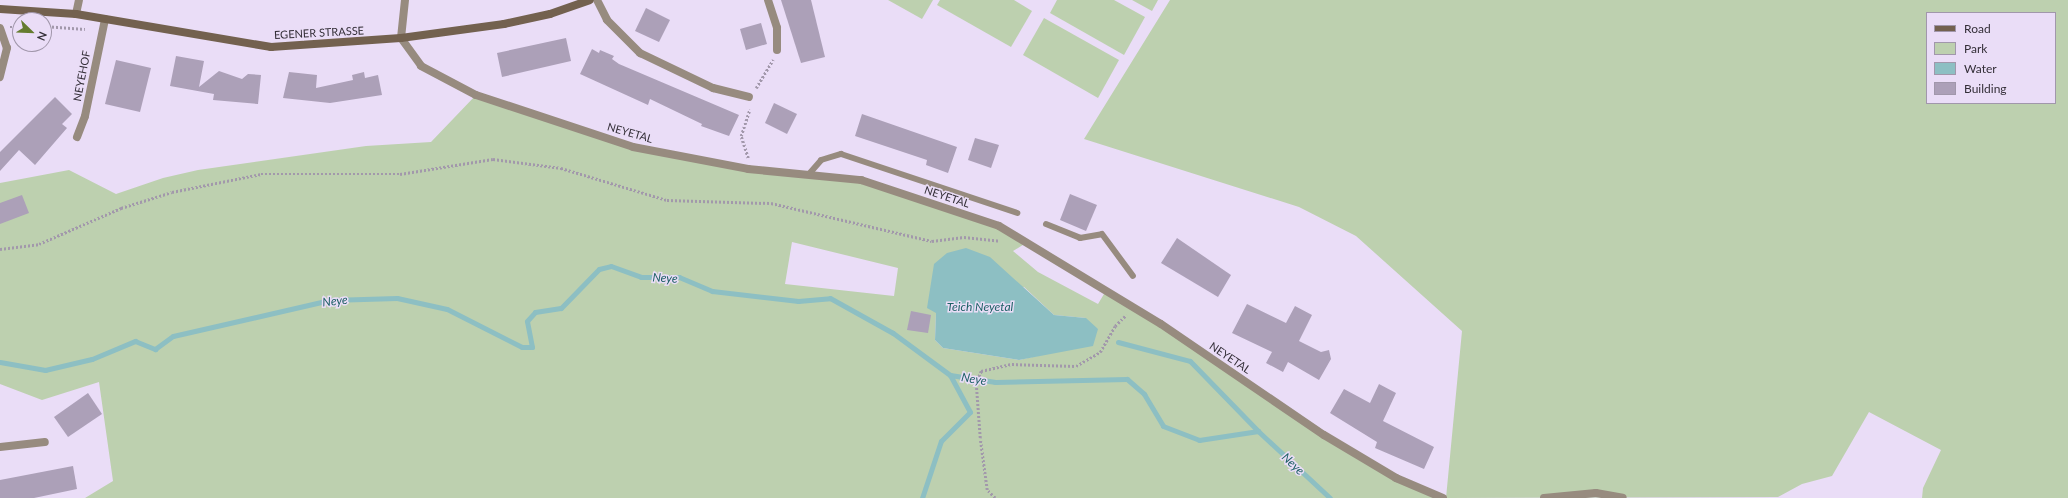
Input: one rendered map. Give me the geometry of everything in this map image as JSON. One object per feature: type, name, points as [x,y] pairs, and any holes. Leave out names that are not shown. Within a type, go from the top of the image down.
[{"type":"street","points":[[76,14],[79,0]]},
{"type":"street","points":[[401,38],[405,0]]},
{"type":"street","name":"EGENER STRASSE","points":[[0,9],[76,14],[271,47],[401,38],[550,14],[590,0]]},
{"type":"street","points":[[597,0],[612,26],[640,53],[713,88],[749,97]]},
{"type":"street","points":[[768,0],[777,28],[777,50]]},
{"type":"street","name":"NEYEHOF","points":[[77,137],[85,116],[105,19]]},
{"type":"street","points":[[0,28],[7,48],[0,77]]},
{"type":"street","name":"NEYETAL","points":[[401,38],[421,66],[476,95],[633,148],[748,169],[861,180],[999,226],[1134,308],[1324,435],[1396,478],[1443,498]]},
{"type":"street","points":[[0,447],[45,442]]},
{"type":"street","points":[[1544,498],[1596,493],[1623,498]]},
{"type":"lane","points":[[809,174],[821,160],[841,154],[1017,212]]},
{"type":"lane","points":[[1046,224],[1080,238],[1102,234],[1133,276]]},
{"type":"path","points":[[763,79],[777,50]]},
{"type":"path","points":[[748,158],[741,136],[750,114]]},
{"type":"path","points":[[0,249],[39,244],[121,208],[172,192],[261,174],[400,174],[492,159],[560,168],[667,200],[772,203],[932,241],[964,237],[1003,241]]},
{"type":"path","points":[[995,498],[987,490],[976,384],[981,371],[1012,364],[1076,366],[1100,352],[1115,326],[1134,308]]},
{"type":"green space","points":[[888,0],[933,0],[922,19]]},
{"type":"green space","points":[[940,0],[1014,0],[1032,11],[1011,47],[937,5]]},
{"type":"green space","points":[[1057,0],[1114,0],[1145,17],[1124,55],[1050,13]]},
{"type":"green space","points":[[1132,0],[1158,0],[1152,11]]},
{"type":"green space","points":[[1170,0],[2068,0],[2068,498],[1922,498],[1923,488],[1941,450],[1869,412],[1832,476],[1802,484],[1778,497],[1446,498],[1462,331],[1356,236],[1299,207],[1084,139]]},
{"type":"green space","points":[[1044,18],[1119,60],[1098,98],[1023,55]]},
{"type":"green space","points":[[476,95],[633,147],[748,169],[861,180],[999,226],[1026,243],[1013,251],[1038,272],[1098,304],[1107,289],[1396,478],[1443,498],[85,498],[113,481],[99,382],[42,400],[0,384],[0,183],[69,170],[116,194],[163,178],[198,170],[366,146],[431,142]],"holes":[[[792,242],[898,268],[894,296],[785,284]],[[1024,287],[1054,315],[1086,318],[1046,354],[1019,360],[943,348],[935,340],[936,313]]]},
{"type":"water","name":"Teich Neyetal","points":[[966,248],[990,257],[1054,315],[1086,318],[1098,329],[1093,346],[1019,360],[943,348],[935,340],[936,313],[927,308],[934,264],[947,253]]},
{"type":"building","points":[[781,0],[811,0],[825,57],[801,63]]},
{"type":"building","points":[[646,8],[670,20],[659,42],[635,31]]},
{"type":"building","points":[[761,23],[767,44],[746,50],[740,29]]},
{"type":"building","points":[[566,38],[571,61],[502,77],[497,53]]},
{"type":"building","points":[[592,49],[599,53],[600,50],[614,56],[612,59],[619,64],[739,115],[729,136],[701,126],[702,124],[650,99],[648,105],[580,74]]},
{"type":"building","points":[[176,56],[204,61],[199,87],[219,71],[242,79],[248,74],[261,75],[258,104],[213,100],[214,94],[170,86]]},
{"type":"building","points":[[116,60],[151,68],[140,112],[105,104]]},
{"type":"building","points":[[289,72],[317,75],[316,88],[353,80],[352,75],[364,72],[365,78],[378,75],[382,95],[330,103],[283,98]]},
{"type":"building","points":[[55,97],[72,114],[62,124],[67,128],[35,165],[19,150],[0,171],[0,152]]},
{"type":"building","points":[[774,103],[797,114],[787,134],[765,123]]},
{"type":"building","points":[[862,114],[957,147],[948,173],[926,165],[927,160],[855,136]]},
{"type":"building","points":[[975,138],[999,145],[991,168],[968,160]]},
{"type":"building","points":[[1070,194],[1097,205],[1086,231],[1060,220]]},
{"type":"building","points":[[22,195],[29,213],[0,224],[0,203]]},
{"type":"building","points":[[1177,238],[1231,275],[1218,297],[1161,263]]},
{"type":"building","points":[[1247,304],[1286,323],[1295,306],[1312,315],[1299,341],[1321,352],[1329,350],[1331,359],[1319,380],[1288,362],[1283,372],[1266,363],[1272,352],[1232,333]]},
{"type":"building","points":[[911,311],[931,315],[928,333],[907,330]]},
{"type":"building","points":[[1379,384],[1396,393],[1383,421],[1434,447],[1424,469],[1375,448],[1377,442],[1330,413],[1344,389],[1370,403]]},
{"type":"building","points":[[88,393],[102,414],[68,437],[54,417]]},
{"type":"building","points":[[73,466],[77,489],[34,498],[0,498],[0,480]]},
{"type":"waterway","name":"Neye","points":[[0,362],[45,370],[92,359],[135,341],[155,349],[173,336],[330,300],[397,298],[447,309],[522,347],[532,347],[527,321],[535,312],[561,308],[599,269],[611,266],[641,277],[679,277],[712,291],[798,301],[830,298],[893,333],[950,375],[995,382],[1127,379],[1144,394],[1163,426],[1199,440],[1258,431],[1330,498]]},
{"type":"waterway","points":[[1118,342],[1190,361],[1258,431]]},
{"type":"waterway","points":[[922,498],[941,441],[970,412],[950,375]]}]
